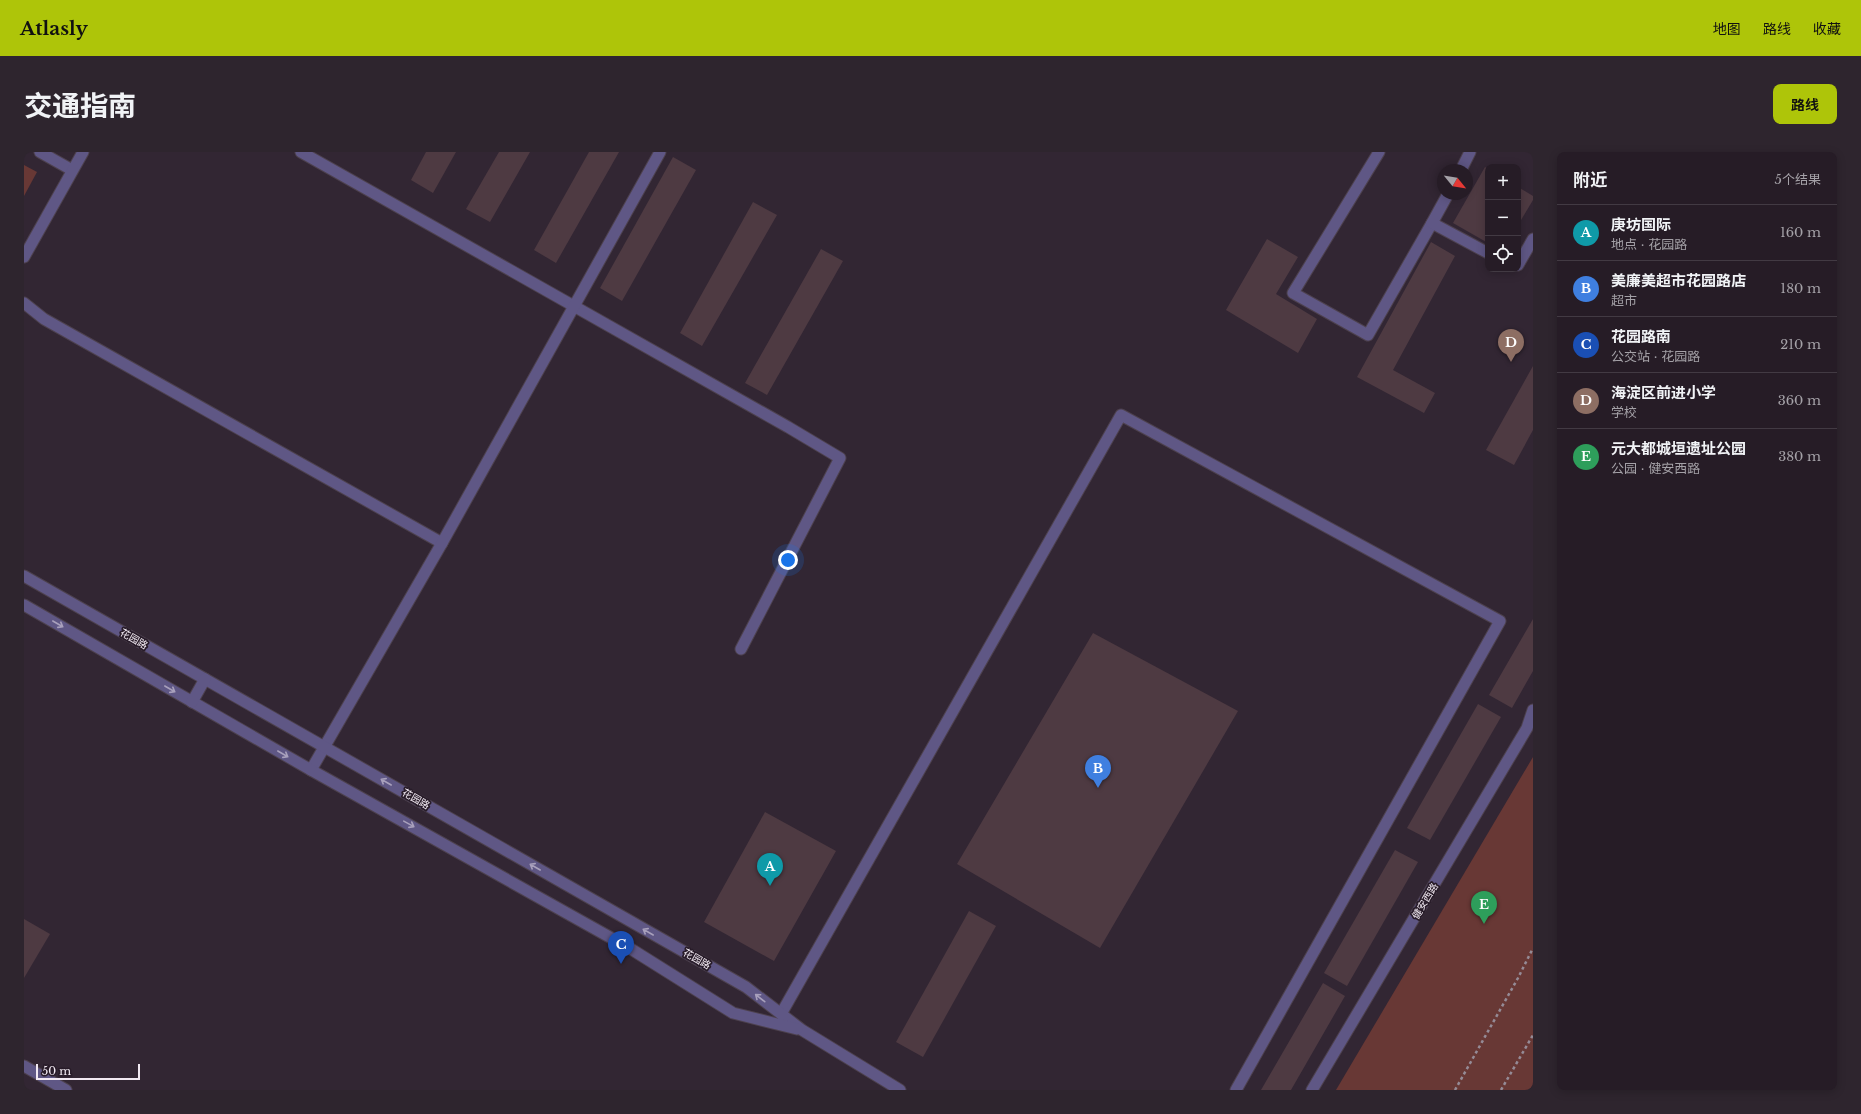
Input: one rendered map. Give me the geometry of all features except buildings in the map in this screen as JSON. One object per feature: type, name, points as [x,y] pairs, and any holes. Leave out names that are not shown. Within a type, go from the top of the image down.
[{"type":"street","points":[[40,152],[72,170]]},
{"type":"street","points":[[24,257],[83,152]]},
{"type":"street","points":[[301,152],[840,458],[741,649]]},
{"type":"street","points":[[311,770],[442,543],[660,152]]},
{"type":"street","points":[[1379,152],[1293,293],[1368,335],[1445,200]]},
{"type":"street","points":[[1463,164],[1468,153]]},
{"type":"street","points":[[1432,223],[1485,251]]},
{"type":"street","points":[[1521,260],[1533,239]]},
{"type":"street","points":[[24,303],[44,319],[442,543]]},
{"type":"street","points":[[781,1014],[1120,415],[1500,621],[1236,1090]]},
{"type":"street","name":"花园路","points":[[24,576],[746,987],[802,1030],[900,1090]]},
{"type":"street","name":"花园路","points":[[24,605],[311,770],[631,948],[733,1013],[802,1030]]},
{"type":"street","points":[[192,702],[205,679]]},
{"type":"street","name":"健安西路","points":[[1312,1090],[1527,728],[1533,710]]},
{"type":"street","points":[[24,1066],[66,1090]]},
{"type":"path","points":[[1455,1090],[1518,978],[1533,948]]},
{"type":"path","points":[[1501,1090],[1533,1035]]},
{"type":"shaded area","points":[[24,165],[37,172],[24,196]]},
{"type":"shaded area","points":[[1533,757],[1533,1090],[1336,1090]]},
{"type":"place","name":"海淀区前进小学","points":[[1511,362]]},
{"type":"place","name":"美廉美超市花园路店","points":[[1098,788]]},
{"type":"place","name":"庚坊国际","points":[[770,886]]},
{"type":"place","name":"元大都城垣遗址公园","points":[[1484,924]]},
{"type":"place","name":"花园路南","points":[[621,964]]}]
